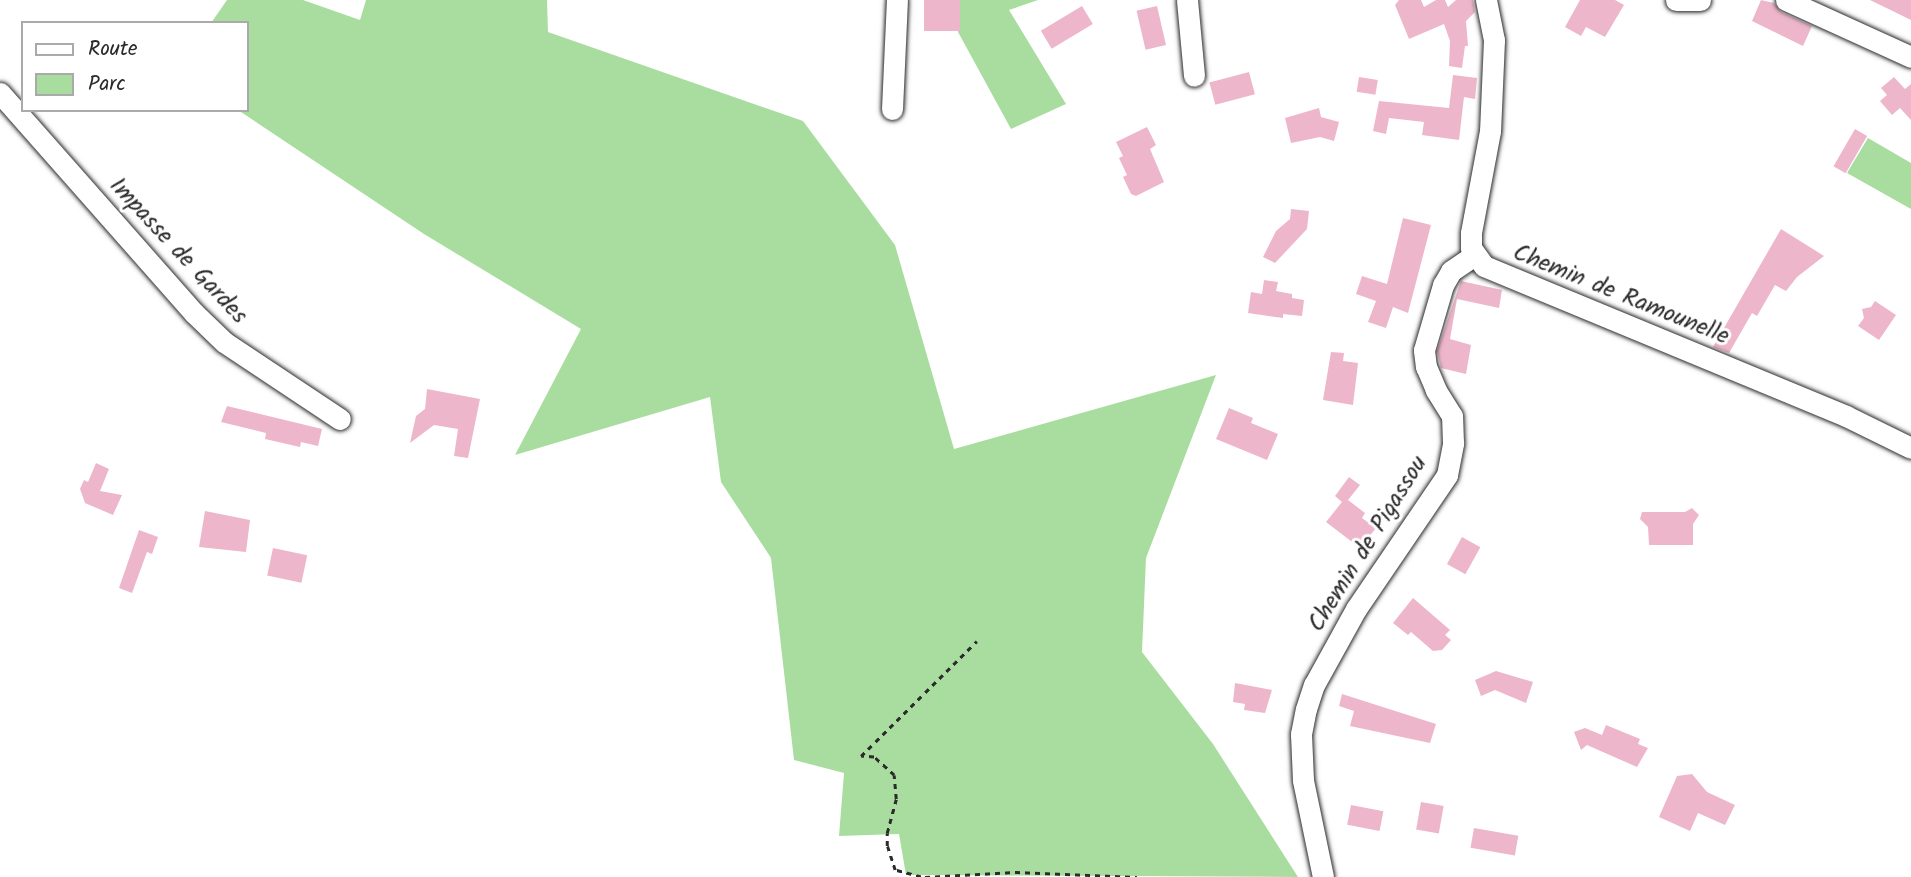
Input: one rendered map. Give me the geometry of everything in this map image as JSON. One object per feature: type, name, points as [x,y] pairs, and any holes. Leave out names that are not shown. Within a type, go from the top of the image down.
[{"type":"street","points":[[892,109],[897,0]]},
{"type":"street","points":[[1187,0],[1194,76]]},
{"type":"street","name":"Chemin de Ramounelle","points":[[1486,0],[1491,20],[1493,53],[1490,131],[1471,233],[1475,255],[1484,266],[1497,274],[1644,331],[1846,416],[1911,448]]},
{"type":"street","points":[[1676,0],[1700,0]]},
{"type":"street","points":[[1786,0],[1911,57]]},
{"type":"street","name":"Impasse de Gardes","points":[[0,93],[194,313],[224,342],[340,419]]},
{"type":"street","name":"Chemin de Pigassou","points":[[1323,877],[1303,780],[1301,734],[1306,709],[1314,685],[1356,609],[1447,475],[1453,443],[1452,416],[1436,390],[1424,350],[1443,285],[1451,271],[1475,255]]},
{"type":"path","points":[[977,641],[861,756],[874,757],[894,775],[896,800],[887,833],[887,846],[895,870],[923,877],[1015,872],[1137,877]]},
{"type":"green space","points":[[227,0],[303,0],[360,20],[366,0],[547,0],[548,32],[803,121],[895,245],[954,449],[1216,375],[1146,558],[1142,652],[1213,744],[1298,877],[906,875],[899,834],[839,836],[844,773],[794,760],[771,558],[721,482],[710,397],[515,455],[581,329],[424,234],[241,112],[248,112],[248,21],[212,21]]},
{"type":"green space","points":[[960,0],[1038,0],[1009,10],[1066,104],[1011,129],[958,32]]},
{"type":"green space","points":[[1868,138],[1911,163],[1911,209],[1847,173]]},
{"type":"building","points":[[924,0],[960,0],[960,31],[924,31]]},
{"type":"building","points":[[1399,0],[1421,0],[1424,7],[1436,0],[1445,0],[1448,7],[1456,0],[1473,0],[1475,12],[1466,21],[1468,46],[1465,46],[1462,68],[1449,66],[1450,41],[1444,24],[1409,39],[1395,5]]},
{"type":"building","points":[[1580,0],[1615,0],[1624,5],[1605,37],[1586,27],[1581,36],[1565,27]]},
{"type":"building","points":[[1761,0],[1774,3],[1781,12],[1812,26],[1803,46],[1752,21]]},
{"type":"building","points":[[1870,0],[1911,0],[1911,20]]},
{"type":"building","points":[[1082,6],[1093,24],[1052,49],[1041,31]]},
{"type":"building","points":[[1157,6],[1166,45],[1146,50],[1137,11]]},
{"type":"building","points":[[1249,72],[1255,94],[1215,105],[1209,83]]},
{"type":"building","points":[[1453,75],[1477,78],[1475,99],[1464,97],[1459,140],[1422,135],[1424,122],[1389,118],[1386,134],[1373,131],[1379,101],[1449,108]]},
{"type":"building","points":[[1359,77],[1378,80],[1375,95],[1357,92]]},
{"type":"building","points":[[1894,77],[1905,89],[1911,84],[1911,120],[1900,108],[1892,115],[1880,101],[1887,95],[1881,88]]},
{"type":"building","points":[[1319,108],[1321,117],[1339,122],[1334,141],[1320,137],[1291,143],[1285,118]]},
{"type":"building","points":[[1147,127],[1156,145],[1150,149],[1164,182],[1136,196],[1131,194],[1123,177],[1127,175],[1119,158],[1123,156],[1116,142]]},
{"type":"building","points":[[1855,129],[1867,136],[1846,173],[1834,166]]},
{"type":"building","points":[[1291,209],[1309,211],[1307,229],[1275,263],[1263,257],[1276,231],[1290,219]]},
{"type":"building","points":[[1403,218],[1431,225],[1408,313],[1393,307],[1386,328],[1368,322],[1376,301],[1356,294],[1362,276],[1387,284]]},
{"type":"building","points":[[1781,229],[1824,256],[1797,277],[1786,291],[1775,285],[1757,316],[1752,313],[1729,353],[1713,347]]},
{"type":"building","points":[[1264,280],[1278,282],[1276,291],[1304,300],[1302,316],[1283,314],[1283,318],[1248,313],[1251,292],[1262,294]]},
{"type":"building","points":[[1461,281],[1502,290],[1499,308],[1457,299],[1450,339],[1471,345],[1466,374],[1441,368],[1437,351]]},
{"type":"building","points":[[1875,301],[1896,315],[1879,340],[1858,326],[1864,318],[1862,309],[1871,307]]},
{"type":"building","points":[[1331,352],[1344,353],[1343,361],[1358,363],[1353,405],[1323,400]]},
{"type":"building","points":[[427,389],[480,399],[468,458],[454,456],[458,429],[434,425],[410,443],[416,416],[425,409]]},
{"type":"building","points":[[227,406],[322,429],[318,446],[301,442],[300,447],[265,439],[266,433],[221,422]]},
{"type":"building","points":[[1229,408],[1253,418],[1251,423],[1278,434],[1267,460],[1216,439]]},
{"type":"building","points":[[96,463],[109,469],[100,491],[122,495],[113,515],[85,503],[80,489],[84,480],[88,482]]},
{"type":"building","points":[[1349,477],[1360,485],[1348,500],[1365,513],[1362,518],[1376,528],[1360,548],[1326,522],[1342,502],[1335,496]]},
{"type":"building","points":[[1692,508],[1699,515],[1693,524],[1693,545],[1649,545],[1648,527],[1640,519],[1642,512],[1685,512]]},
{"type":"building","points":[[205,511],[250,520],[246,552],[199,547]]},
{"type":"building","points":[[139,530],[158,537],[152,554],[147,552],[132,593],[119,588]]},
{"type":"building","points":[[1462,537],[1480,547],[1465,574],[1447,564]]},
{"type":"building","points":[[273,548],[307,555],[301,583],[267,575]]},
{"type":"building","points":[[1413,598],[1450,630],[1445,635],[1451,640],[1442,650],[1433,651],[1411,632],[1408,635],[1393,623]]},
{"type":"building","points":[[1496,671],[1533,682],[1526,703],[1495,690],[1481,696],[1475,680]]},
{"type":"building","points":[[1235,683],[1272,690],[1265,713],[1244,710],[1245,704],[1233,702]]},
{"type":"building","points":[[1342,694],[1436,724],[1430,743],[1350,726],[1354,711],[1339,706]]},
{"type":"building","points":[[1606,725],[1640,739],[1638,744],[1648,748],[1637,767],[1587,745],[1581,750],[1574,732],[1585,728],[1602,735]]},
{"type":"building","points":[[1692,774],[1707,792],[1735,805],[1725,825],[1698,813],[1690,831],[1659,817],[1677,776]]},
{"type":"building","points":[[1421,802],[1444,806],[1439,834],[1416,830]]},
{"type":"building","points":[[1351,805],[1383,811],[1380,831],[1347,825]]},
{"type":"building","points":[[1474,828],[1518,836],[1515,856],[1471,848]]}]
